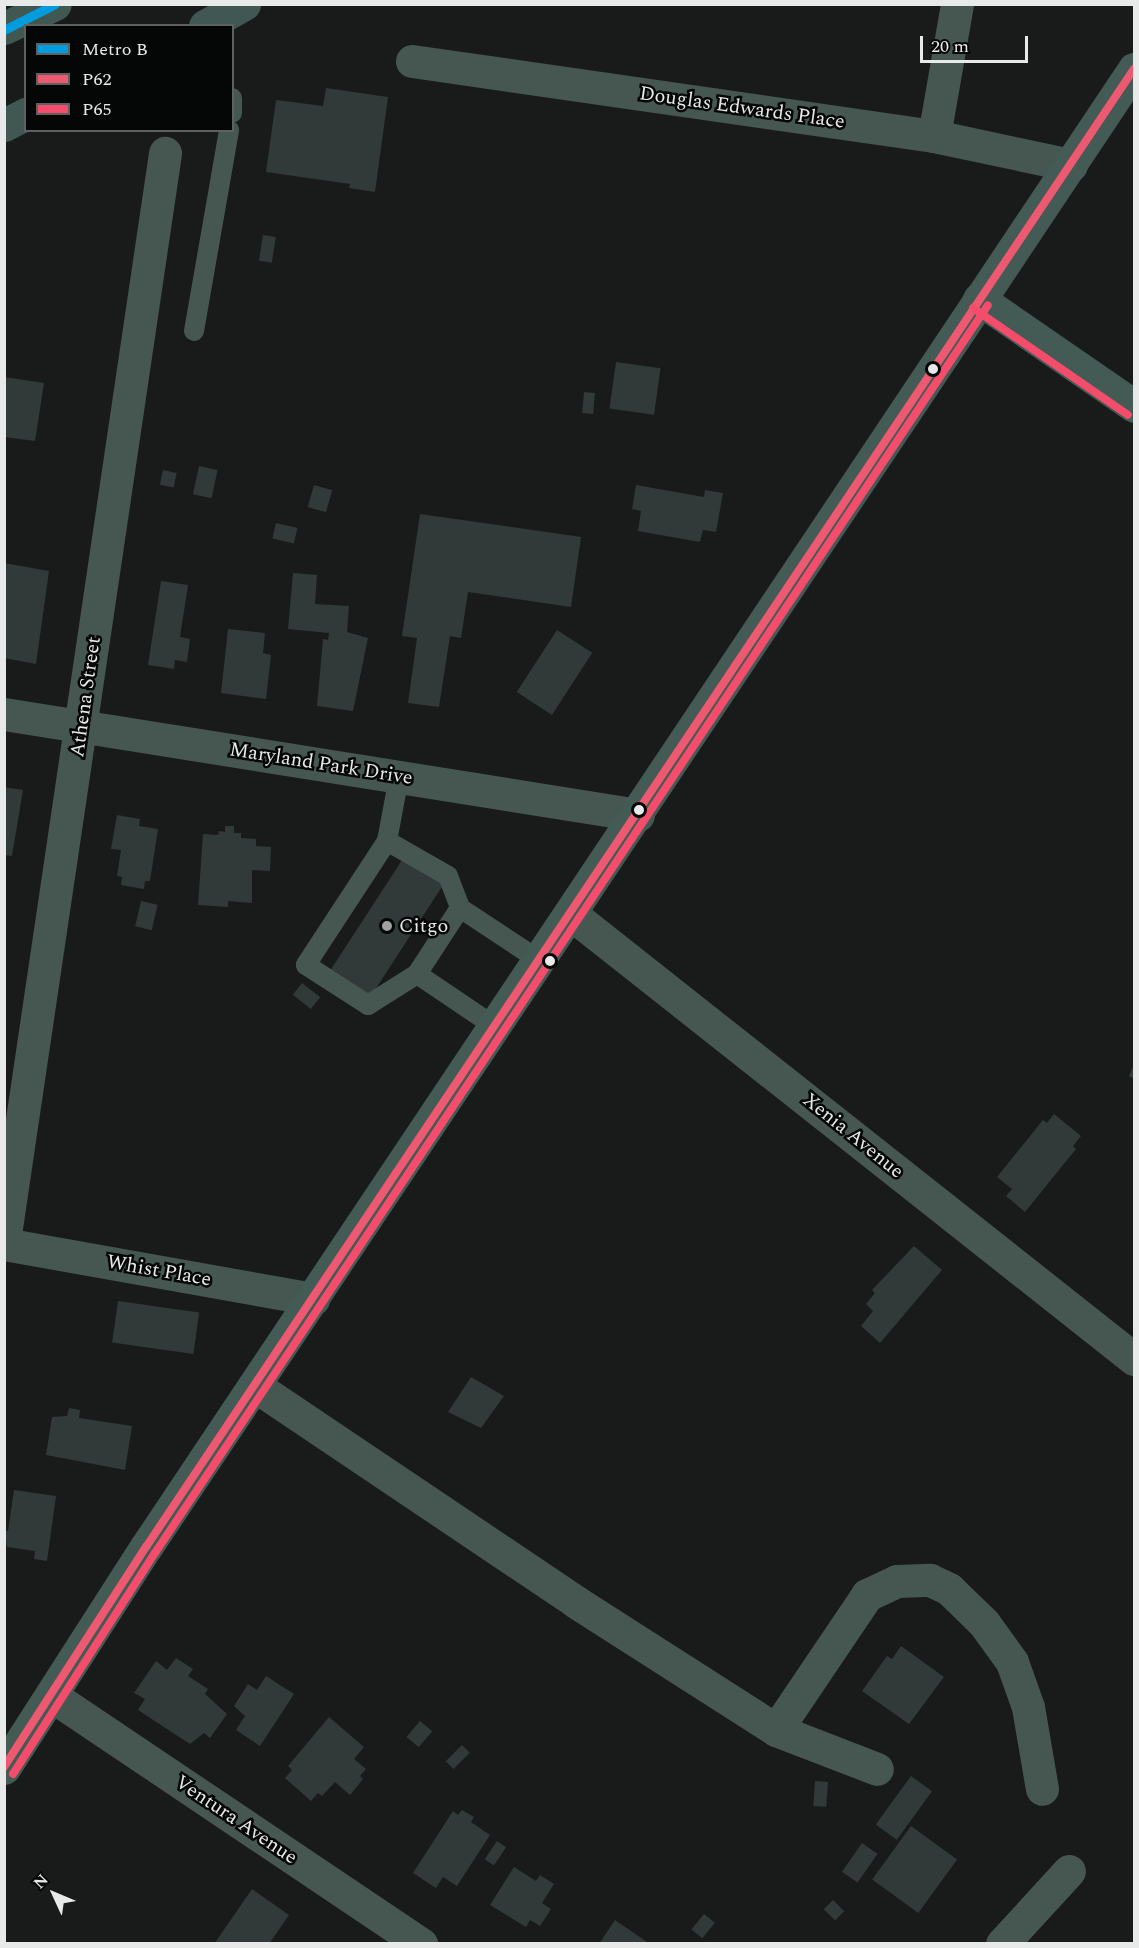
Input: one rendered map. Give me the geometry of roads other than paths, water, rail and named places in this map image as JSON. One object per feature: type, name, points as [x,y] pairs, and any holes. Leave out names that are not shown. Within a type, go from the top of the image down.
[{"type":"main road","points":[[4,28],[55,4]]},
{"type":"main road","points":[[209,24],[244,4]]},
{"type":"main road","points":[[8,1757],[52,1696],[494,1026],[638,815],[1134,69]]},
{"type":"main road","points":[[4,124],[24,115]]},
{"type":"main road","points":[[979,299],[1134,406]]},
{"type":"street","points":[[934,136],[957,4]]},
{"type":"street","name":"Douglas Edwards Place","points":[[412,61],[934,136],[1071,165]]},
{"type":"street","name":"Athena Street","points":[[4,1242],[165,153]]},
{"type":"street","name":"Maryland Park Drive","points":[[4,714],[638,815]]},
{"type":"street","name":"Xenia Avenue","points":[[571,914],[1134,1359]]},
{"type":"street","name":"Whist Place","points":[[4,1242],[313,1299]]},
{"type":"street","points":[[255,1386],[576,1602],[776,1730],[877,1769]]},
{"type":"street","points":[[776,1730],[867,1595],[897,1581],[930,1580],[949,1589],[984,1623],[1012,1662],[1028,1707],[1042,1789]]},
{"type":"street","name":"Ventura Avenue","points":[[52,1696],[421,1944]]},
{"type":"street","points":[[1002,1944],[1069,1871]]},
{"type":"lane","points":[[194,331],[229,132]]},
{"type":"lane","points":[[399,777],[387,841],[306,964],[368,1005],[417,974],[460,908]]},
{"type":"lane","points":[[387,841],[448,876],[460,908],[539,960]]},
{"type":"lane","points":[[417,974],[494,1026]]},
{"type":"metro line","name":"B","points":[[4,30],[55,4]]},
{"type":"place","name":"Citgo","points":[[387,926]]}]
